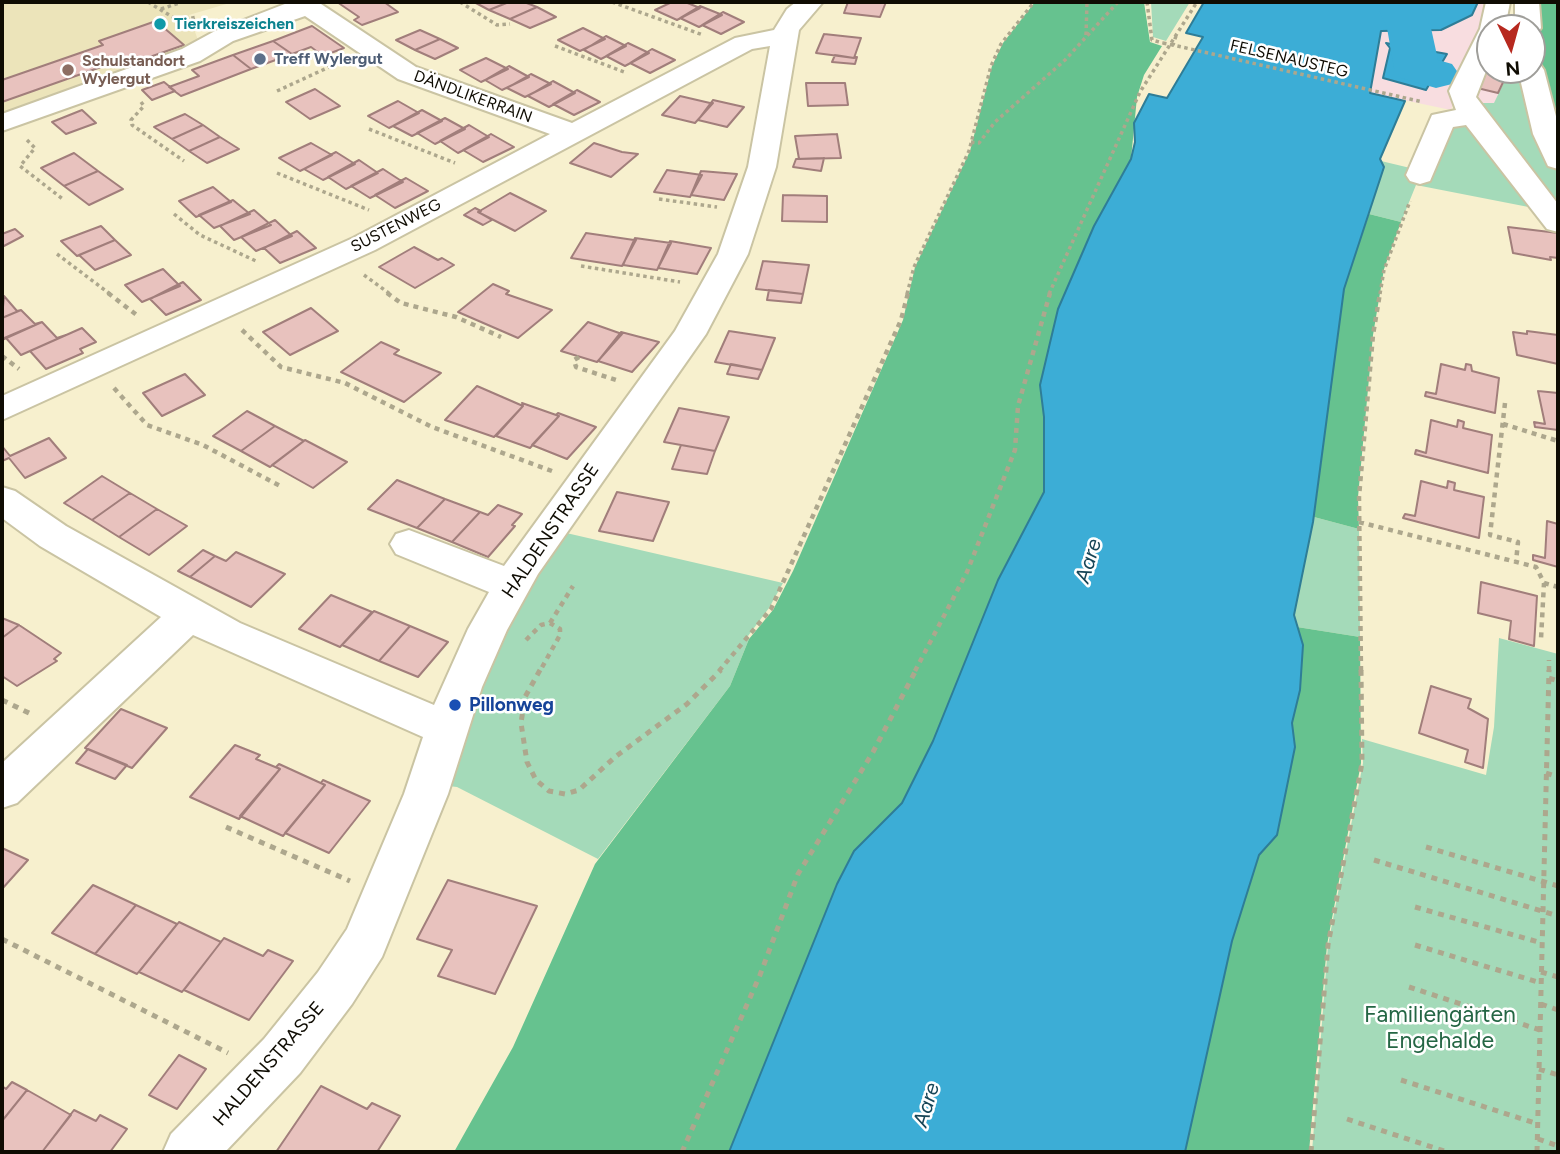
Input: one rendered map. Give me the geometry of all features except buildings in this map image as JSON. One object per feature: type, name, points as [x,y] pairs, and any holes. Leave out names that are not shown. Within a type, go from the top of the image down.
[{"type":"street","name":"HALDENSTRASSE","points":[[189,1152],[264,1076],[335,988],[365,942],[426,794],[461,687],[514,582],[582,482],[690,334],[733,254],[762,166],[785,35],[790,23],[811,2]]},
{"type":"street","name":"DÄNDLIKERRAIN","points":[[305,4],[407,73],[573,133]]},
{"type":"street","points":[[3,122],[191,55],[224,36],[305,4]]},
{"type":"street","name":"SUSTENWEG","points":[[2,409],[340,255],[744,43],[785,35]]},
{"type":"street","points":[[1476,62],[1462,91],[1469,109],[1558,223]]},
{"type":"street","points":[[1534,84],[1547,134],[1558,160]]},
{"type":"street","points":[[1420,175],[1442,121],[1469,109]]},
{"type":"street","points":[[2,500],[53,536],[189,615],[226,634],[447,729]]},
{"type":"street","points":[[409,544],[497,580],[514,582]]},
{"type":"street","points":[[2,790],[189,615]]},
{"type":"path","points":[[148,2],[179,21],[189,19]]},
{"type":"path","points":[[161,10],[182,2]]},
{"type":"path","points":[[460,2],[497,25],[510,24]]},
{"type":"path","points":[[612,2],[708,36]]},
{"type":"path","points":[[521,646],[541,625],[557,625],[560,635],[525,697],[522,740],[527,762],[536,780],[549,791],[565,794],[579,790],[615,757],[706,687],[771,609],[893,339],[904,310],[914,267],[971,142],[991,66],[1001,44],[1034,2]]},
{"type":"path","points":[[1087,2],[1087,36]]},
{"type":"path","points":[[971,142],[979,143],[995,122],[1048,78],[1118,2]]},
{"type":"path","name":"FELSENAUSTEG","points":[[1147,2],[1152,40],[1410,99]]},
{"type":"path","points":[[681,1152],[760,975],[798,874],[873,752],[971,561],[1015,450],[1017,406],[1048,296],[1129,124],[1140,92],[1149,76],[1156,71],[1197,2]]},
{"type":"path","points":[[1173,44],[1175,36]]},
{"type":"path","points":[[555,46],[660,88]]},
{"type":"path","points":[[277,91],[370,50]]},
{"type":"path","points":[[116,81],[144,106],[131,120],[131,125],[184,161]]},
{"type":"path","points":[[3,122],[35,148],[20,166],[64,200]]},
{"type":"path","points":[[369,129],[492,177]]},
{"type":"path","points":[[277,173],[402,224]]},
{"type":"path","points":[[1311,1152],[1328,945],[1362,763],[1359,522],[1375,322],[1384,270],[1420,175]]},
{"type":"path","points":[[659,199],[749,211]]},
{"type":"path","points":[[174,214],[200,235],[288,278]]},
{"type":"path","points":[[57,254],[88,281],[166,334]]},
{"type":"path","points":[[340,255],[401,303],[456,317],[501,337]]},
{"type":"path","points":[[581,266],[676,281]]},
{"type":"path","points":[[220,310],[281,367],[345,383],[432,427],[582,482]]},
{"type":"path","points":[[579,357],[574,364],[584,370]]},
{"type":"path","points":[[95,367],[147,425],[203,446],[282,487]]},
{"type":"path","points":[[1505,403],[1490,535],[1518,542],[1516,562]]},
{"type":"path","points":[[1503,424],[1558,441]]},
{"type":"path","points":[[1359,522],[1536,567],[1544,583],[1541,639]]},
{"type":"path","points":[[1544,583],[1558,587]]},
{"type":"path","points":[[550,623],[573,586]]},
{"type":"path","points":[[1537,1152],[1549,660]]},
{"type":"path","points":[[1549,678],[1558,681]]},
{"type":"path","points":[[1546,773],[1558,777]]},
{"type":"path","points":[[226,827],[368,889],[387,890]]},
{"type":"path","points":[[1426,848],[1558,886]]},
{"type":"path","points":[[1374,860],[1558,916]]},
{"type":"path","points":[[1415,907],[1542,943]]},
{"type":"path","points":[[2,939],[240,1059],[264,1076]]},
{"type":"path","points":[[1415,944],[1541,983]]},
{"type":"path","points":[[1541,972],[1558,977]]},
{"type":"path","points":[[1409,987],[1540,1030]]},
{"type":"path","points":[[1541,1004],[1558,1010]]},
{"type":"path","points":[[1539,1069],[1558,1075]]},
{"type":"path","points":[[1401,1080],[1538,1124]]},
{"type":"path","points":[[1347,1119],[1447,1152]]},
{"type":"path","points":[[1538,1139],[1558,1146]]},
{"type":"shaded area","name":"Schulstandort Wylergut","points":[[2,2],[233,2],[189,15],[199,43],[2,118]]},
{"type":"shaded area","points":[[1477,3],[1506,8],[1501,14],[1476,14],[1476,84],[1503,84],[1494,104],[1453,103],[1451,110],[1370,93],[1381,30],[1441,30],[1472,15]]},
{"type":"green space","points":[[1035,2],[1144,2],[1150,42],[1162,46],[1144,75],[1137,97],[1131,159],[1094,226],[1058,309],[1040,385],[1044,417],[1044,492],[998,580],[933,741],[902,803],[854,851],[837,884],[729,1152],[454,1152],[513,1047],[595,864],[730,686],[749,639],[773,610],[793,571],[903,320],[915,267],[970,151],[992,66],[1003,43]]},
{"type":"green space","points":[[1151,2],[1190,2],[1166,41],[1153,37]]},
{"type":"green space","points":[[1528,2],[1558,2],[1558,158],[1548,134],[1536,84],[1546,84],[1546,14],[1528,14]]},
{"type":"green space","points":[[1503,84],[1534,84],[1546,134],[1558,162],[1558,222],[1549,211],[1416,185],[1401,222],[1369,214],[1384,167],[1381,161],[1427,172],[1446,144],[1448,129],[1477,103],[1494,103]]},
{"type":"green space","points":[[1369,214],[1401,222],[1384,269],[1373,335],[1358,497],[1359,529],[1314,517],[1344,289]]},
{"type":"green space","points":[[1314,517],[1359,529],[1360,637],[1297,627],[1294,615]]},
{"type":"green space","points":[[549,529],[783,583],[748,636],[730,686],[598,859],[457,787],[431,784]]},
{"type":"green space","points":[[1297,627],[1360,637],[1361,763],[1327,945],[1309,1152],[1185,1152],[1232,941],[1259,855],[1277,834],[1295,747],[1292,723],[1300,690],[1303,645]]},
{"type":"green space","name":"Familiengärten Engehalde","points":[[1499,638],[1558,654],[1558,1152],[1312,1152],[1328,945],[1363,763],[1362,739],[1486,775],[1494,727]]},
{"type":"water","name":"Aare","points":[[1204,2],[1478,2],[1472,15],[1441,30],[1381,31],[1370,93],[1405,101],[1380,159],[1384,167],[1344,289],[1313,522],[1294,615],[1303,645],[1300,690],[1292,723],[1295,747],[1277,835],[1259,855],[1232,941],[1185,1152],[729,1152],[837,884],[854,851],[902,803],[933,741],[998,580],[1044,492],[1044,417],[1040,385],[1058,309],[1094,226],[1131,159],[1135,142],[1134,123],[1149,94],[1167,98],[1203,37],[1186,33]]},
{"type":"water","points":[[1386,43],[1447,54],[1426,90],[1383,78],[1390,48]]},
{"type":"waterway","points":[[1396,2],[1409,28],[1417,68],[1436,74]]},
{"type":"place","name":"Tierkreiszeichen","points":[[160,24]]},
{"type":"place","name":"Treff Wylergut","points":[[260,59]]},
{"type":"place","name":"Schulstandort Wylergut","points":[[68,70]]},
{"type":"place","name":"Pillonweg","points":[[455,705]]}]
